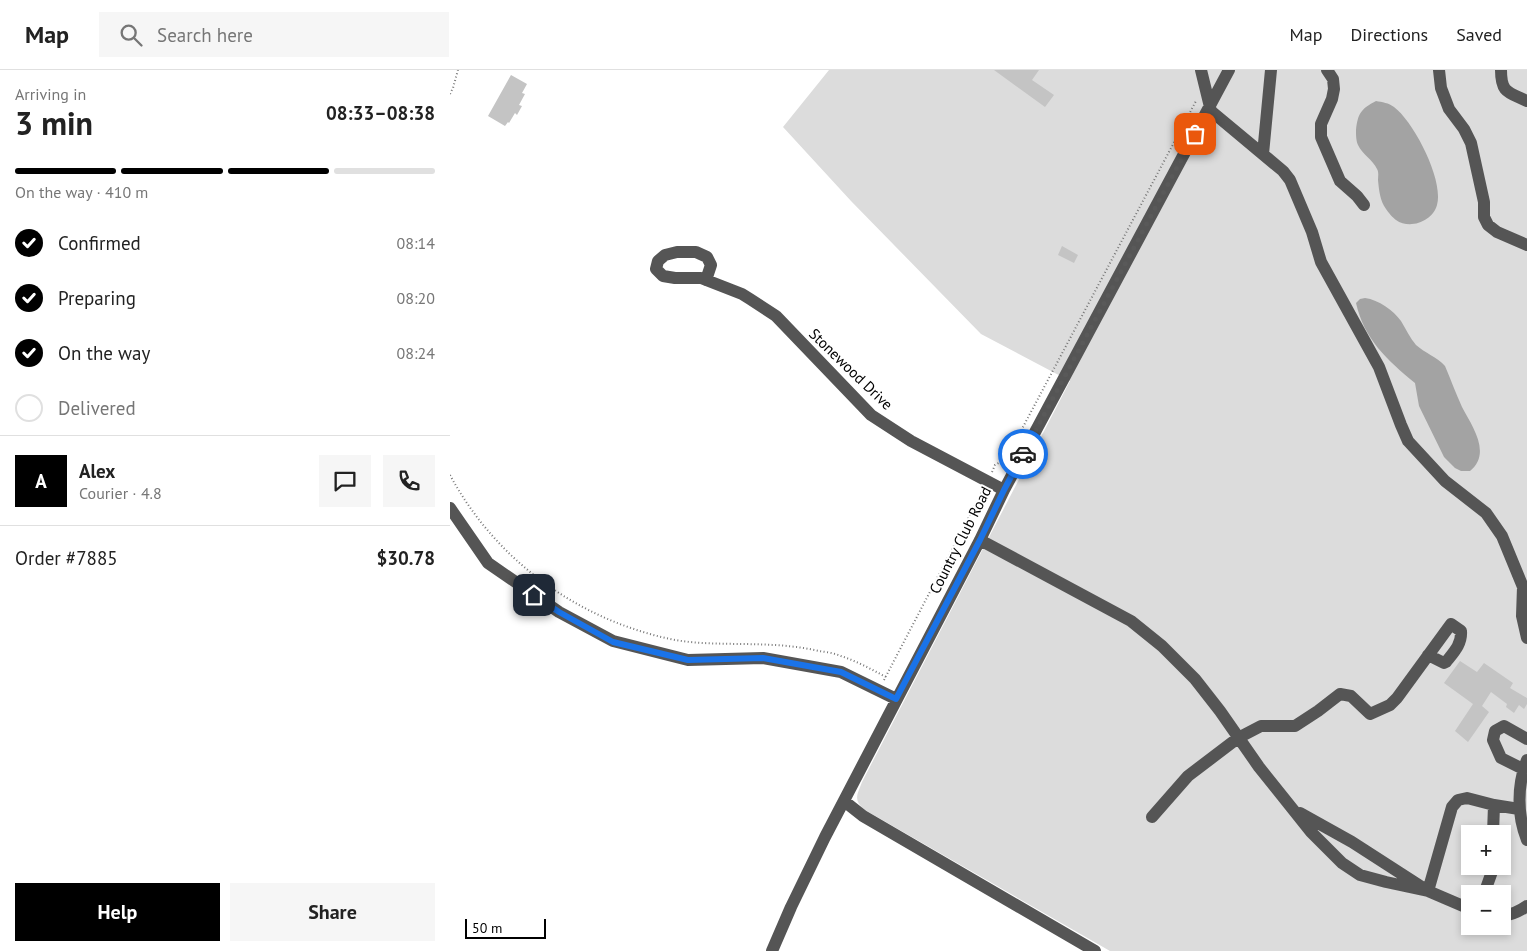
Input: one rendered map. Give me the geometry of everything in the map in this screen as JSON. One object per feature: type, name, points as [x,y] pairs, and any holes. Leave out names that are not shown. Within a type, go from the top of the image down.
[{"type":"street","points":[[1201,70],[1211,111],[1283,171],[1290,180],[1312,232],[1321,262],[1379,366],[1408,440],[1445,481],[1486,513],[1502,536],[1523,587],[1522,616],[1527,638]]},
{"type":"street","name":"Country Club Road","points":[[772,951],[806,876],[850,788],[980,540],[1004,490],[1229,70]]},
{"type":"street","points":[[1263,154],[1271,70]]},
{"type":"street","points":[[1327,70],[1333,79],[1334,89],[1332,99],[1321,124],[1321,137],[1340,181],[1358,196],[1364,205]]},
{"type":"street","points":[[1439,70],[1441,88],[1449,109],[1464,129],[1471,143],[1484,202],[1484,217],[1488,225],[1496,232],[1527,245]]},
{"type":"street","points":[[1500,70],[1505,90],[1527,101]]},
{"type":"street","name":"Stonewood Drive","points":[[706,280],[742,294],[776,316],[871,415],[911,441],[1004,490]]},
{"type":"street","points":[[450,508],[488,563],[559,612],[613,642],[688,660],[763,658],[841,672],[896,699]]},
{"type":"street","points":[[980,540],[1131,620],[1162,646],[1195,679],[1296,813],[1325,847],[1342,863],[1360,875],[1428,891]]},
{"type":"street","points":[[1152,817],[1188,776],[1238,738],[1261,726],[1295,726],[1340,694],[1351,696],[1370,714],[1374,713],[1390,705],[1397,698],[1428,655]]},
{"type":"street","points":[[1527,739],[1504,726],[1495,731],[1493,740],[1501,758],[1525,765],[1519,809],[1527,840]]},
{"type":"street","points":[[1428,891],[1452,807],[1458,800],[1467,798],[1519,809]]},
{"type":"street","points":[[844,801],[862,816],[1094,951]]},
{"type":"street","points":[[1493,825],[1494,805]]},
{"type":"street","points":[[1296,813],[1352,842],[1428,891],[1461,905]]},
{"type":"street","points":[[1511,914],[1527,906]]},
{"type":"path","points":[[450,94],[454,88],[458,70]]},
{"type":"path","points":[[884,680],[995,465],[1006,459],[1205,85]]},
{"type":"path","points":[[450,475],[471,510],[513,558],[548,586],[598,615],[644,633],[688,642],[778,645],[840,655],[886,677]]},
{"type":"shaded area","points":[[829,70],[1527,70],[1527,951],[1110,951],[861,806],[857,797],[862,782],[1070,381],[981,334],[851,201],[783,127]]},
{"type":"shaded area","points":[[1376,101],[1394,107],[1402,114],[1426,152],[1432,167],[1438,194],[1437,205],[1431,216],[1420,222],[1414,224],[1402,223],[1388,212],[1380,195],[1378,170],[1357,143],[1356,130],[1359,115]]},
{"type":"shaded area","points":[[1365,298],[1390,309],[1401,321],[1416,345],[1445,366],[1478,439],[1479,456],[1476,464],[1470,471],[1461,471],[1455,468],[1444,457],[1419,406],[1415,383],[1386,357],[1371,338],[1356,303],[1360,299]]},
{"type":"building","points":[[994,70],[1039,70],[1032,80],[1054,95],[1045,107]]},
{"type":"building","points":[[511,75],[527,84],[522,93],[525,94],[519,105],[522,106],[517,115],[515,113],[505,126],[488,116]]},
{"type":"building","points":[[1062,246],[1078,255],[1074,263],[1058,255]]},
{"type":"building","points":[[1460,661],[1477,672],[1484,663],[1513,683],[1510,688],[1527,698],[1527,704],[1524,709],[1519,705],[1514,713],[1506,707],[1507,704],[1491,692],[1482,706],[1489,712],[1468,742],[1455,731],[1473,704],[1444,683]]},
{"type":"way so far","points":[[1023,454],[1195,134]]},
{"type":"route","points":[[534,595],[559,612],[613,642],[688,660],[763,658],[841,672],[896,699],[1023,454]]}]
